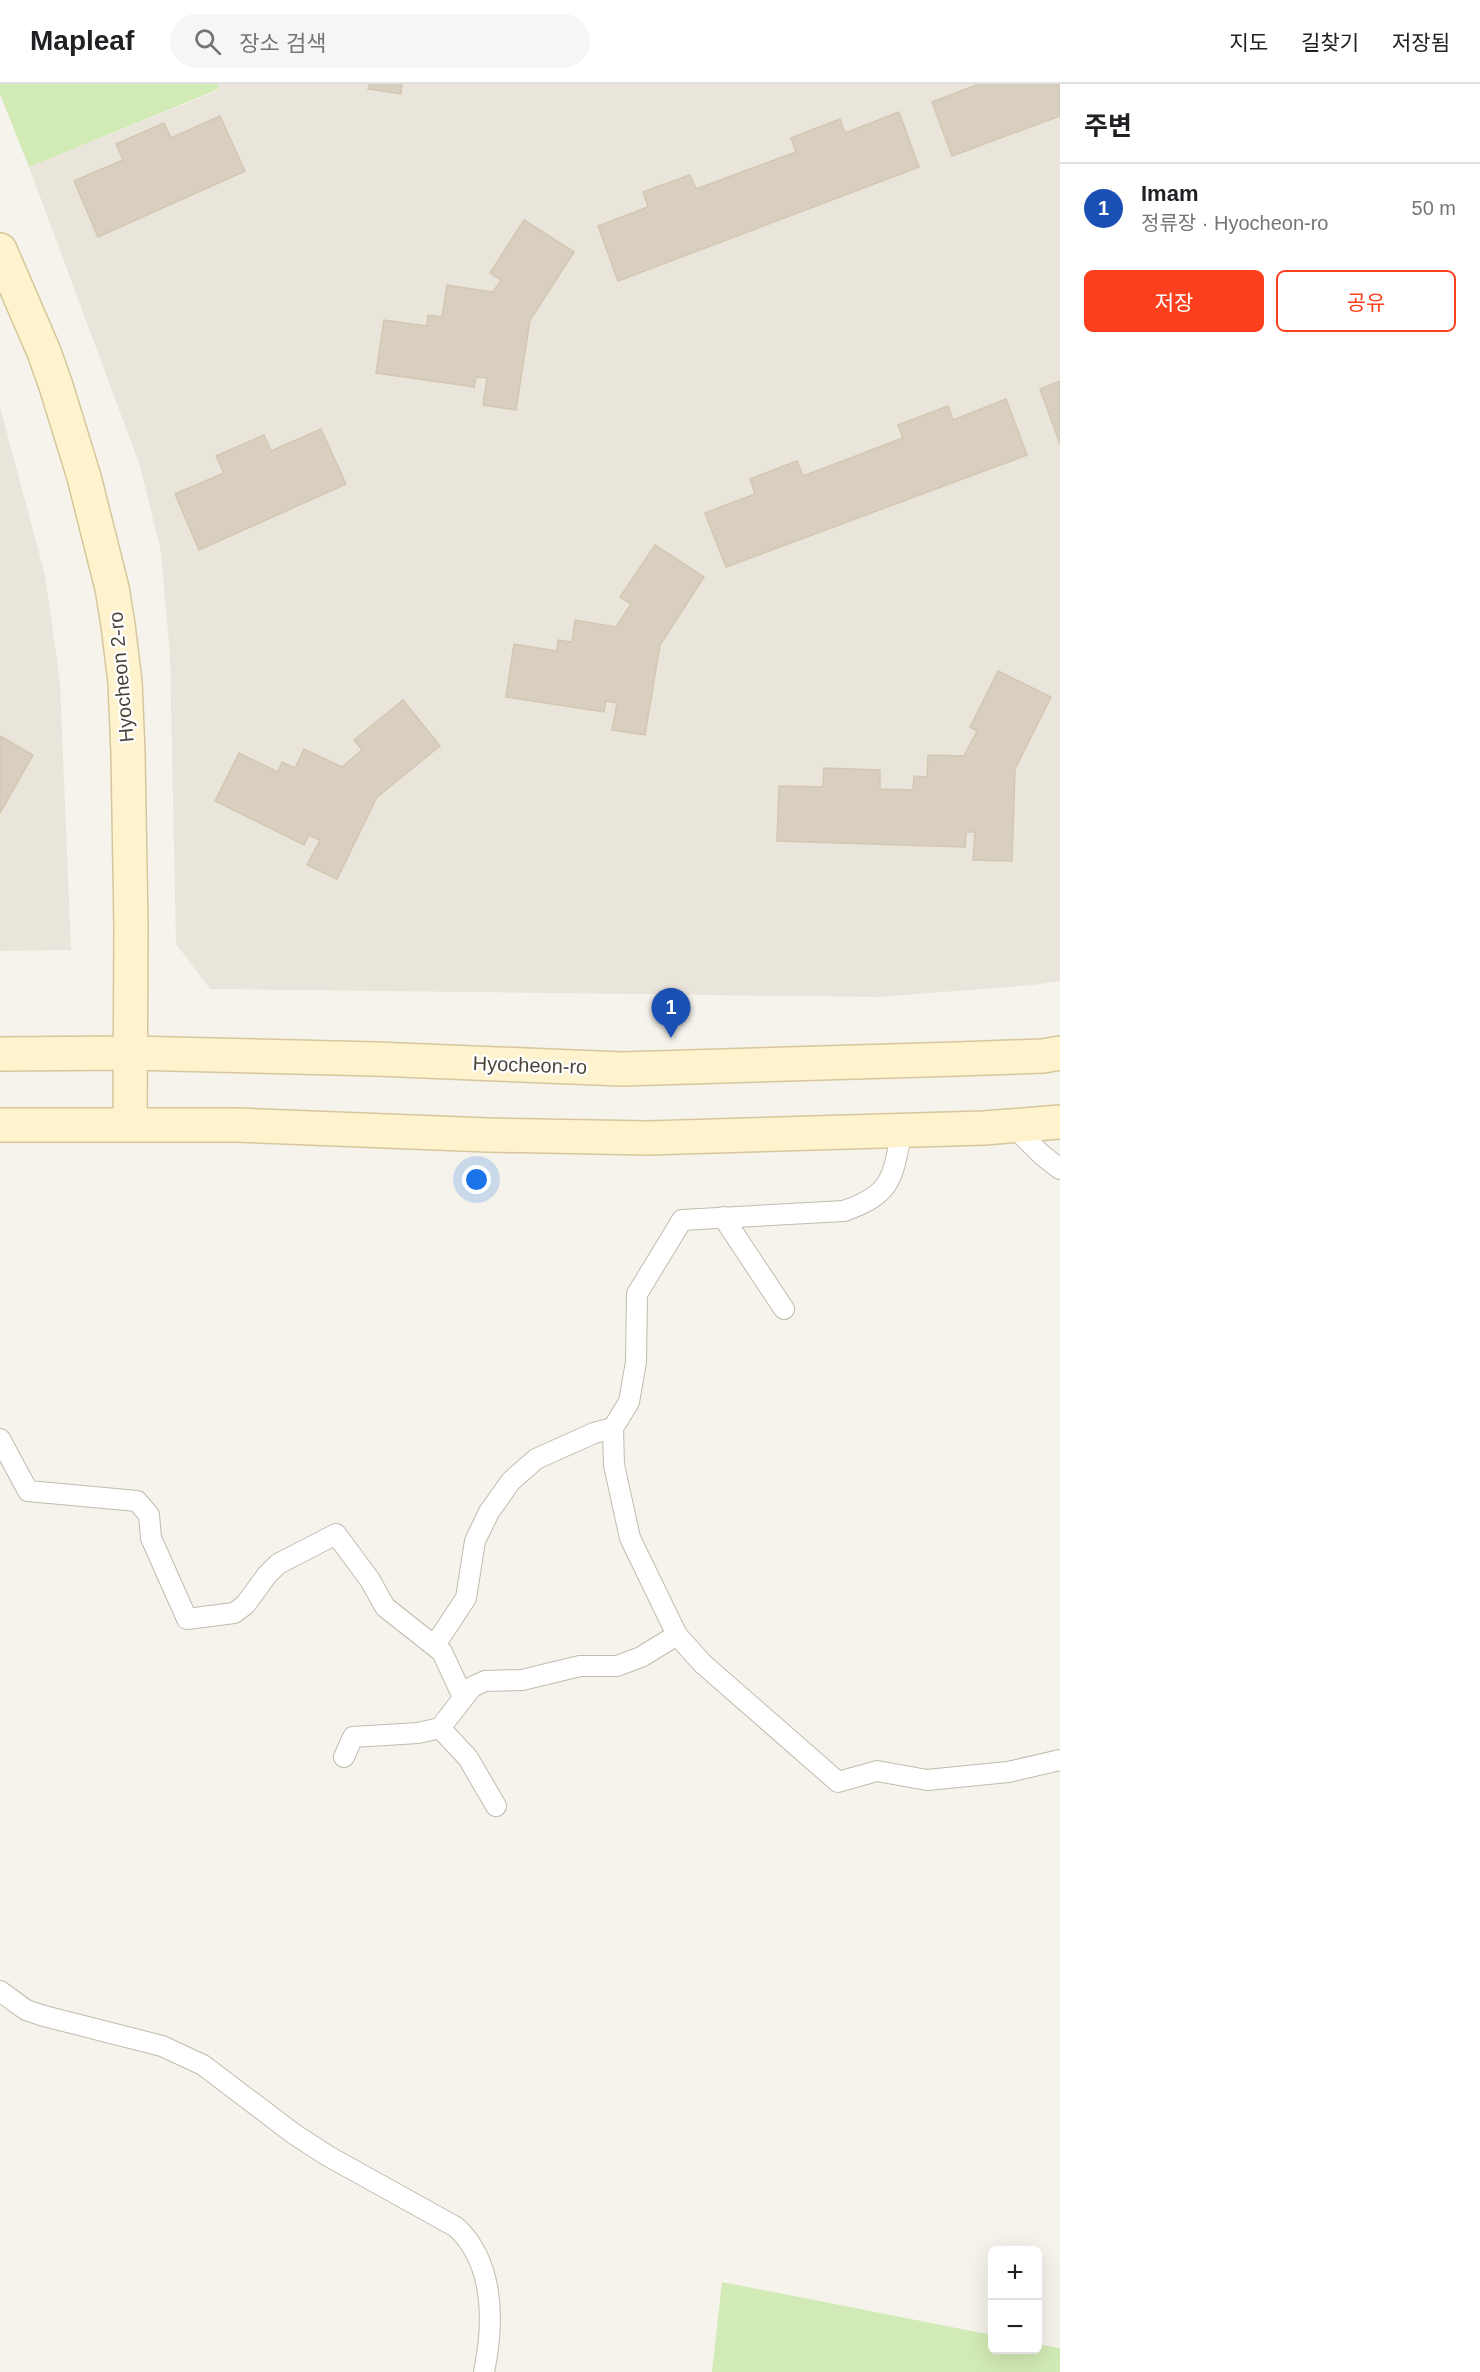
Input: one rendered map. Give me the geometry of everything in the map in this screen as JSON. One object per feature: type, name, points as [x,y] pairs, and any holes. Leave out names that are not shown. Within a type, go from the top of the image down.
[{"type":"main road","name":"Hyocheon 2-ro","points":[[0,250],[44,352],[84,477],[112,588],[118,625],[125,682],[128,753],[131,926],[130,1124]]},
{"type":"main road","name":"Hyocheon-ro","points":[[0,1054],[129,1053],[376,1059],[622,1069],[969,1059],[1043,1056],[1060,1053]]},
{"type":"main road","points":[[0,1125],[130,1124],[648,1138],[902,1131],[1060,1122]]},
{"type":"lane","points":[[1013,1126],[1042,1155],[1060,1169]]},
{"type":"lane","points":[[902,1131],[894,1168],[884,1190],[868,1203],[844,1211],[682,1220],[637,1294],[636,1362],[629,1402],[613,1428],[614,1465],[630,1538],[677,1635],[703,1664],[837,1782],[877,1772],[927,1780],[997,1773],[1060,1760]]},
{"type":"lane","points":[[723,1217],[784,1309]]},
{"type":"lane","points":[[435,1645],[466,1599],[475,1541],[489,1512],[511,1481],[536,1459],[594,1433],[613,1428]]},
{"type":"lane","points":[[0,1439],[28,1491],[137,1501],[149,1515],[151,1538],[187,1619],[234,1613],[245,1605],[278,1564],[336,1534],[370,1580],[385,1607],[435,1645],[449,1665],[463,1697]]},
{"type":"lane","points":[[344,1757],[353,1737],[418,1733],[440,1728],[472,1687],[486,1681],[522,1680],[579,1666],[617,1666],[641,1657],[677,1635]]},
{"type":"lane","points":[[440,1728],[468,1758],[496,1806]]},
{"type":"lane","points":[[0,1991],[26,2010],[162,2046],[203,2065],[294,2134],[328,2156],[456,2227],[467,2237],[475,2250],[488,2289],[490,2321],[484,2372]]},
{"type":"shaded area","points":[[217,84],[1060,84],[1060,981],[878,997],[210,989],[176,944],[170,656],[161,552],[140,466],[29,167],[219,90]]},
{"type":"shaded area","points":[[0,407],[45,575],[60,682],[71,950],[0,951]]},
{"type":"green space","points":[[0,84],[217,84],[219,89],[29,167],[0,94]]},
{"type":"green space","points":[[722,2282],[988,2334],[988,2354],[1042,2354],[1042,2345],[1060,2348],[1060,2372],[712,2372]]},
{"type":"building","points":[[369,84],[402,84],[401,94],[368,89]]},
{"type":"building","points":[[979,84],[1060,84],[1060,116],[952,156],[932,102]]},
{"type":"building","points":[[899,112],[919,167],[618,281],[598,226],[648,207],[643,192],[690,175],[696,189],[796,152],[791,138],[840,119],[845,133]]},
{"type":"building","points":[[220,116],[245,171],[98,237],[74,181],[123,160],[116,144],[164,123],[171,138]]},
{"type":"building","points":[[524,220],[574,252],[530,320],[516,410],[483,405],[487,378],[476,377],[474,387],[376,373],[384,320],[427,326],[428,315],[442,317],[447,285],[493,292],[501,280],[490,273]]},
{"type":"building","points":[[1060,381],[1060,444],[1040,389]]},
{"type":"building","points":[[1006,399],[1027,455],[726,567],[705,513],[755,494],[750,479],[797,461],[803,476],[903,438],[898,425],[948,406],[953,420]]},
{"type":"building","points":[[321,429],[346,484],[199,550],[175,494],[224,473],[216,456],[264,435],[271,451]]},
{"type":"building","points":[[655,545],[704,577],[660,645],[645,735],[612,730],[617,703],[606,701],[604,712],[506,697],[514,644],[557,651],[558,640],[572,642],[575,620],[616,627],[631,604],[620,597]]},
{"type":"building","points":[[998,671],[1051,697],[1015,769],[1012,861],[973,860],[975,832],[966,832],[965,847],[777,841],[779,786],[823,787],[824,768],[880,770],[880,789],[913,790],[914,776],[927,777],[928,755],[964,756],[977,731],[970,727]]},
{"type":"building","points":[[403,700],[440,746],[377,797],[337,879],[307,865],[320,840],[309,835],[304,845],[215,801],[239,753],[278,772],[282,762],[295,768],[304,749],[342,767],[362,750],[354,740]]},
{"type":"building","points":[[0,736],[33,755],[0,813]]},
{"type":"place","name":"Imam","points":[[671,1038]]}]
